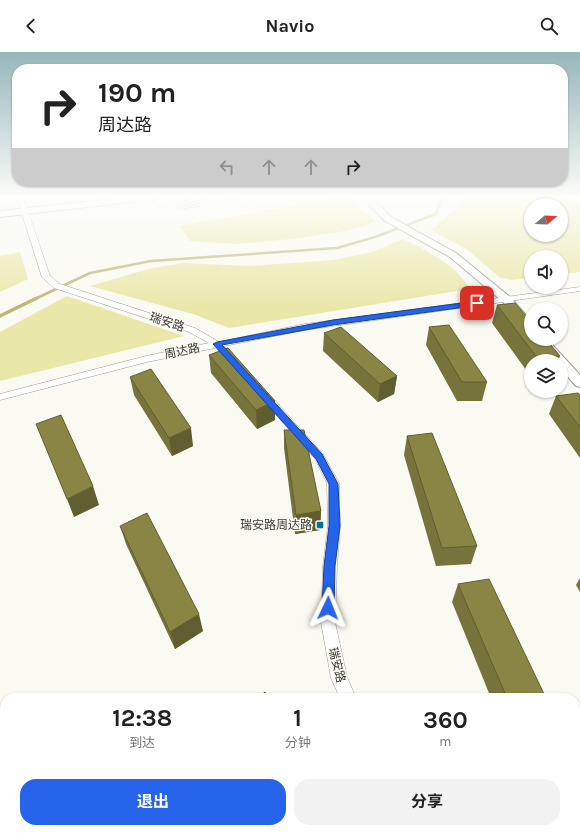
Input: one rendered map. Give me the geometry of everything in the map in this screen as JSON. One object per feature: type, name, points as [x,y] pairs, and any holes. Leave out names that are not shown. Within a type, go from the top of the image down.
[{"type":"street","name":"瑞安路","points":[[32,233],[46,277],[57,286],[192,330],[217,344],[242,370]]},
{"type":"street","points":[[414,233],[453,255],[506,299],[524,320]]},
{"type":"street","name":"周达路","points":[[0,397],[112,367],[217,344],[333,322],[580,289]]},
{"type":"street","points":[[547,346],[555,354]]},
{"type":"street","points":[[568,369],[580,383]]},
{"type":"street","name":"瑞安路","points":[[257,386],[319,457],[333,484],[334,526],[330,566],[328,622],[339,678],[346,693]]},
{"type":"shaded area","points":[[184,233],[330,233],[292,239],[236,244],[190,241]]},
{"type":"shaded area","points":[[437,233],[524,233],[524,242],[568,242],[568,233],[580,233],[580,272],[568,273],[568,250],[524,250],[524,279],[511,280],[499,277],[468,250]]},
{"type":"shaded area","points":[[403,239],[431,253],[450,266],[458,273],[469,289],[229,328],[193,314],[90,286],[148,269],[183,263],[249,266],[333,260],[372,252]]},
{"type":"shaded area","points":[[20,252],[28,279],[0,292],[0,256]]},
{"type":"shaded area","points":[[67,296],[184,336],[0,381],[0,332]]},
{"type":"building","points":[[515,303],[524,314],[524,340],[497,305]]},
{"type":"building","points":[[449,325],[487,382],[462,382],[429,327]]},
{"type":"building","points":[[341,327],[397,376],[380,384],[324,333]]},
{"type":"building","points":[[528,346],[552,346],[558,354],[534,354]]},
{"type":"building","points":[[228,348],[275,401],[256,410],[209,355]]},
{"type":"building","points":[[151,369],[191,428],[169,438],[130,377]]},
{"type":"building","points":[[578,393],[580,395],[580,427],[558,398],[568,398],[568,394]]},
{"type":"building","points":[[61,415],[93,486],[67,499],[36,424]]},
{"type":"building","points":[[284,430],[304,430],[321,511],[296,515]]},
{"type":"building","points":[[432,433],[477,546],[442,548],[407,436]]},
{"type":"building","points":[[147,513],[199,614],[170,632],[120,526]]},
{"type":"building","points":[[489,579],[544,693],[505,693],[458,584]]},
{"type":"waterway","points":[[35,299],[90,273],[151,261],[337,248],[384,233]]},
{"type":"waterway","points":[[0,316],[37,298]]},
{"type":"place","name":"瑞安路周达路","points":[[320,525]]},
{"type":"route","points":[[328,608],[334,526],[333,484],[319,457],[262,392],[217,344],[333,322],[477,303]]}]
